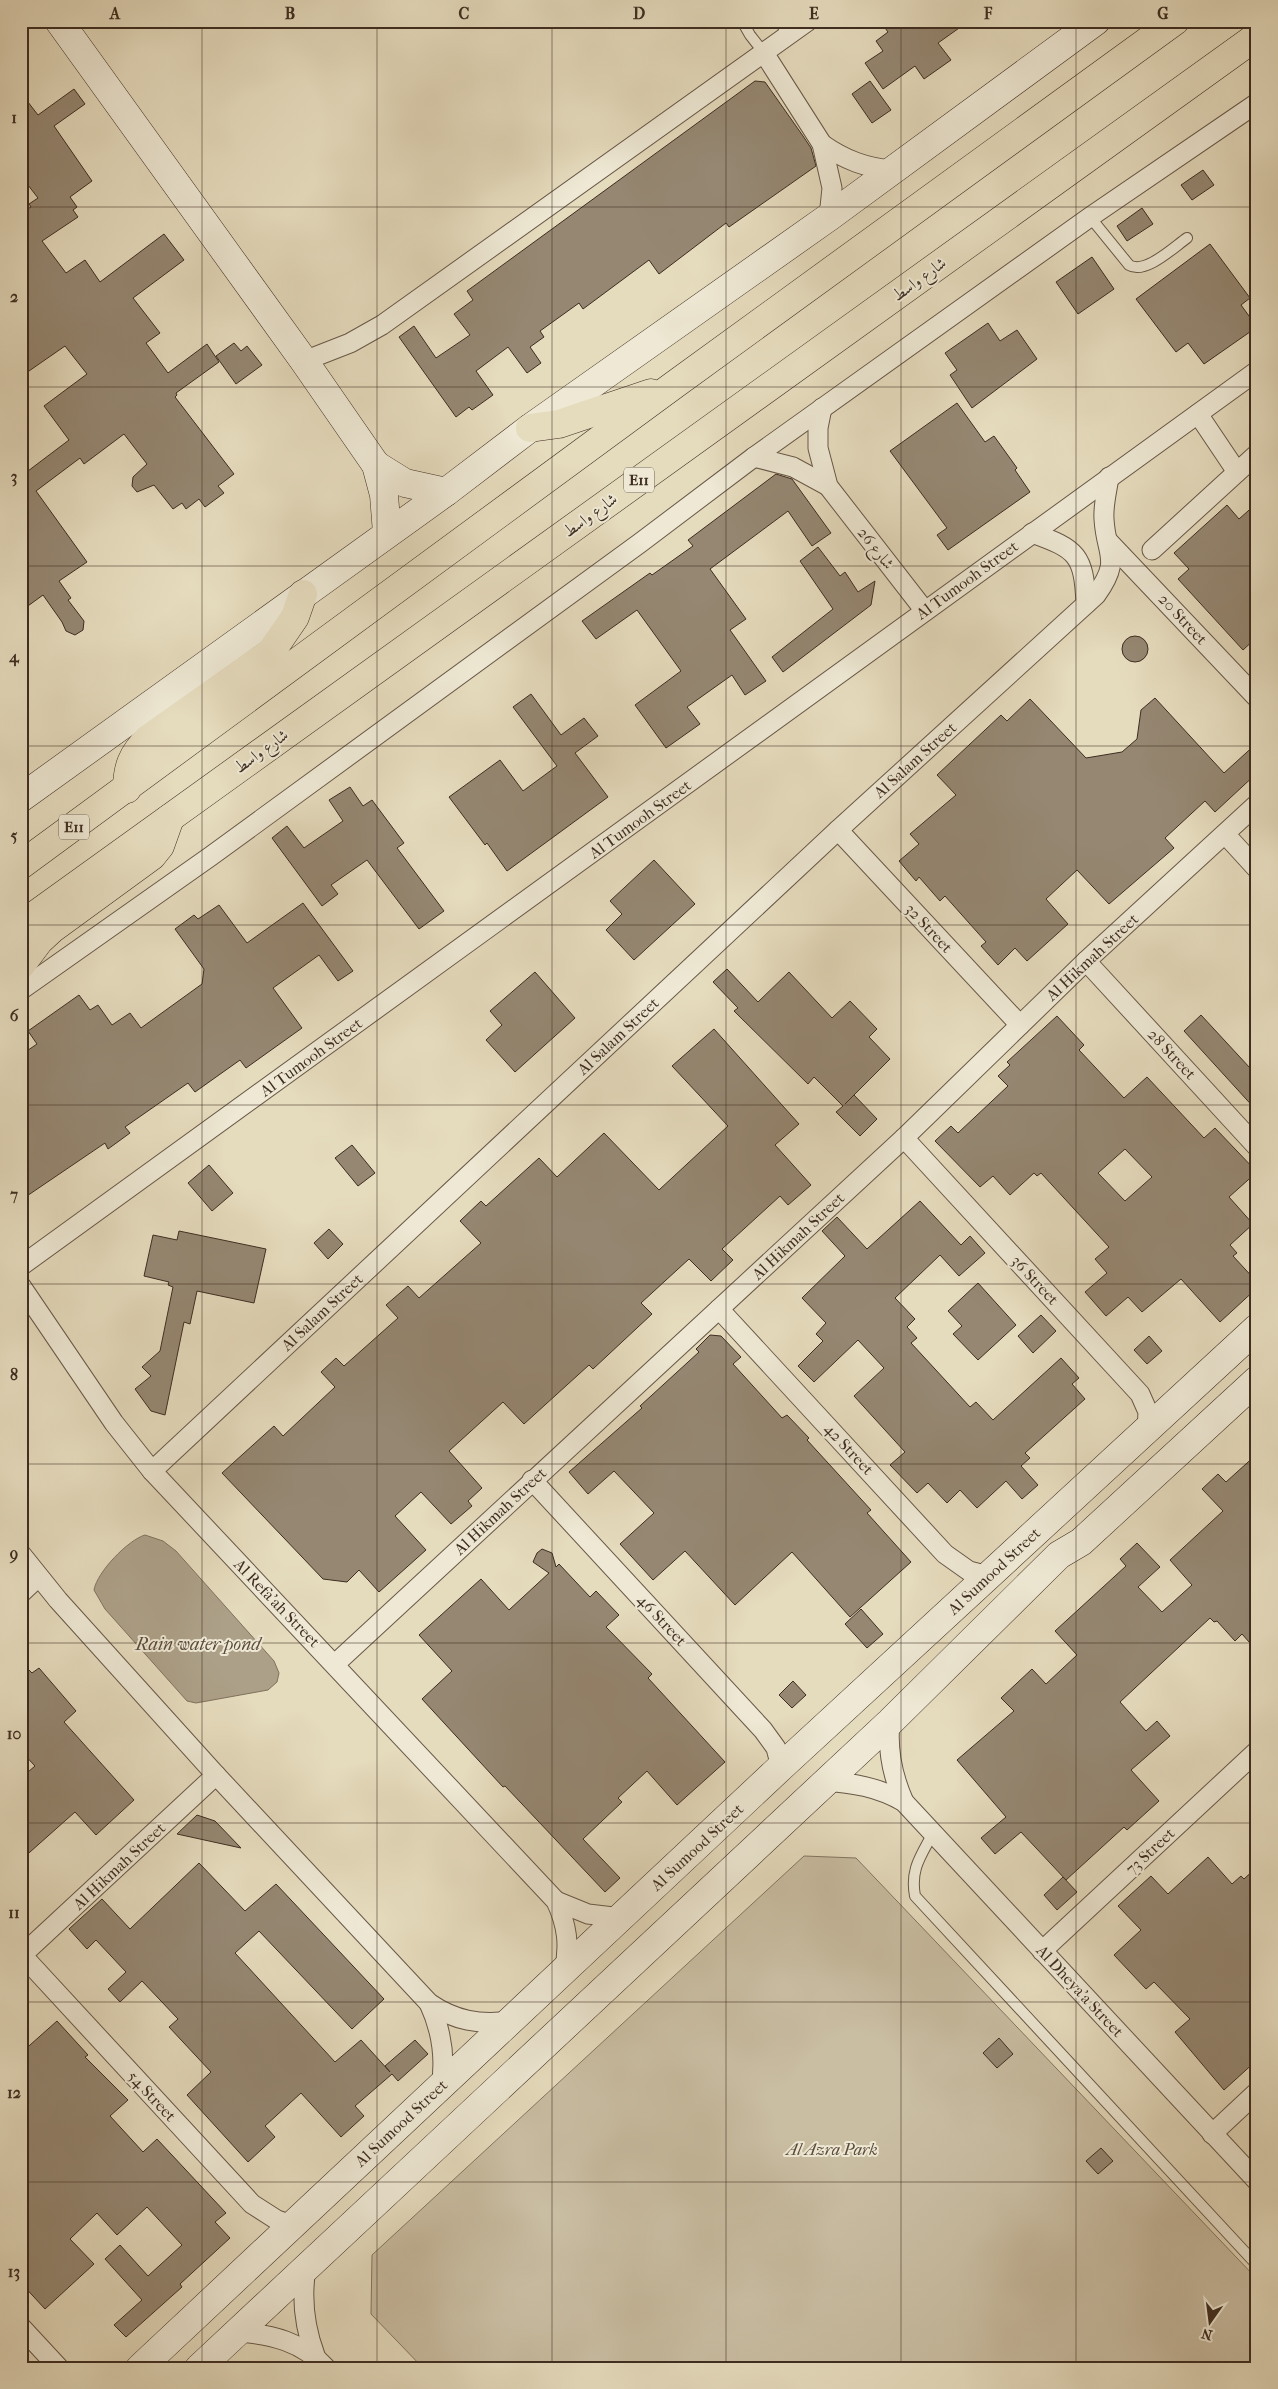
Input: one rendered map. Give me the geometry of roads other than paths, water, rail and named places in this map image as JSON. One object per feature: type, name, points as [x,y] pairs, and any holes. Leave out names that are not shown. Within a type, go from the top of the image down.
[{"type":"highway","name":"E11","points":[[21,865],[127,790],[674,385],[1175,21]]},
{"type":"highway","name":"شارع واسط","points":[[21,925],[1257,36]]},
{"type":"highway","points":[[530,428],[559,424],[674,385]]},
{"type":"highway","points":[[127,790],[128,767],[139,748],[148,739],[270,652],[295,617],[303,594]]},
{"type":"highway","points":[[21,965],[40,941],[52,930],[152,856],[166,833],[170,816]]},
{"type":"street","points":[[59,21],[304,361],[376,465],[384,495],[387,533]]},
{"type":"street","points":[[304,361],[350,343],[377,328],[764,53],[784,29],[808,21]]},
{"type":"street","points":[[21,798],[446,492],[530,428],[829,217],[1096,21]]},
{"type":"street","points":[[764,53],[822,144],[832,188],[829,217]]},
{"type":"street","points":[[21,990],[211,856],[822,408],[1090,217],[1257,103]]},
{"type":"street","points":[[822,144],[848,160],[878,169],[893,170]]},
{"type":"street","name":"Al Tumooh Street","points":[[21,1266],[581,863],[924,611],[1257,371]]},
{"type":"street","name":"شارع 26","points":[[822,408],[818,428],[818,448],[828,486],[924,611]]},
{"type":"street","points":[[1198,414],[1237,472]]},
{"type":"street","points":[[1152,550],[1257,454]]},
{"type":"street","name":"شارع 26","points":[[754,457],[793,467],[828,486]]},
{"type":"street","points":[[376,465],[405,482],[446,492]]},
{"type":"street","name":"Al Salam Street","points":[[152,1471],[838,830],[1096,596],[1109,573],[1111,562],[1104,520],[1109,477]]},
{"type":"street","points":[[1032,533],[1061,544],[1074,553],[1084,579],[1086,604]]},
{"type":"street","name":"20 Street","points":[[1108,541],[1257,698]]},
{"type":"street","name":"Al Hikmah Street","points":[[335,1664],[904,1138],[1086,961],[1257,804]]},
{"type":"street","name":"32 Street","points":[[838,830],[1020,1025]]},
{"type":"street","points":[[1225,834],[1257,869]]},
{"type":"street","name":"28 Street","points":[[1086,961],[1257,1147]]},
{"type":"street","name":"36 Street","points":[[904,1138],[1140,1394],[1148,1412],[1138,1438]]},
{"type":"street","name":"Al Refa'ah Street","points":[[21,1286],[114,1423],[152,1471],[194,1518],[335,1664],[556,1901],[562,1914],[568,1942],[564,1971]]},
{"type":"street","name":"42 Street","points":[[719,1309],[945,1554],[956,1564],[969,1571],[988,1576]]},
{"type":"street","name":"Al Sumood Street","points":[[140,2368],[782,1767],[1257,1328]]},
{"type":"street","name":"Al Sumood Street","points":[[198,2368],[890,1722],[1059,1555],[1081,1542],[1257,1380]]},
{"type":"street","points":[[1059,1555],[1141,1478],[1138,1438]]},
{"type":"street","name":"46 Street","points":[[532,1480],[764,1730],[776,1748],[782,1767]]},
{"type":"street","points":[[21,1554],[38,1577],[216,1775],[429,2003],[456,2018],[474,2022],[510,2021]]},
{"type":"street","points":[[21,1593],[38,1577]]},
{"type":"street","name":"Al Dheya'a Street","points":[[890,1722],[890,1755],[895,1779],[904,1802]]},
{"type":"street","name":"73 Street","points":[[1042,1951],[1257,1751]]},
{"type":"street","name":"Al Hikmah Street","points":[[22,1956],[216,1775]]},
{"type":"street","name":"Al Dheya'a Street","points":[[824,1782],[867,1786],[890,1794],[904,1802],[1257,2181]]},
{"type":"street","name":"Al Refa'ah Street","points":[[556,1901],[588,1914],[622,1918]]},
{"type":"street","name":"54 Street","points":[[22,1956],[252,2204],[277,2220],[291,2225]]},
{"type":"street","points":[[429,2003],[440,2030],[443,2044],[444,2059],[441,2088]]},
{"type":"street","points":[[1212,2134],[1257,2092]]},
{"type":"street","points":[[306,2268],[303,2286],[304,2321],[320,2361]]},
{"type":"street","points":[[21,2327],[59,2368]]},
{"type":"street","points":[[237,2332],[269,2336],[300,2347],[320,2361]]},
{"type":"lane","points":[[742,21],[764,53]]},
{"type":"lane","points":[[1090,217],[1129,265],[1138,268],[1146,266],[1187,238]]},
{"type":"lane","points":[[933,1833],[917,1864],[912,1879],[915,1896],[920,1903],[1257,2265]]},
{"type":"water","name":"Rain water pond","points":[[145,1535],[163,1541],[176,1551],[274,1661],[279,1673],[277,1682],[268,1690],[196,1703],[187,1701],[105,1609],[94,1590],[96,1583],[107,1566],[122,1550]]},
{"type":"park label","name":"Al Azra Park","points":[[832,2149]]}]
